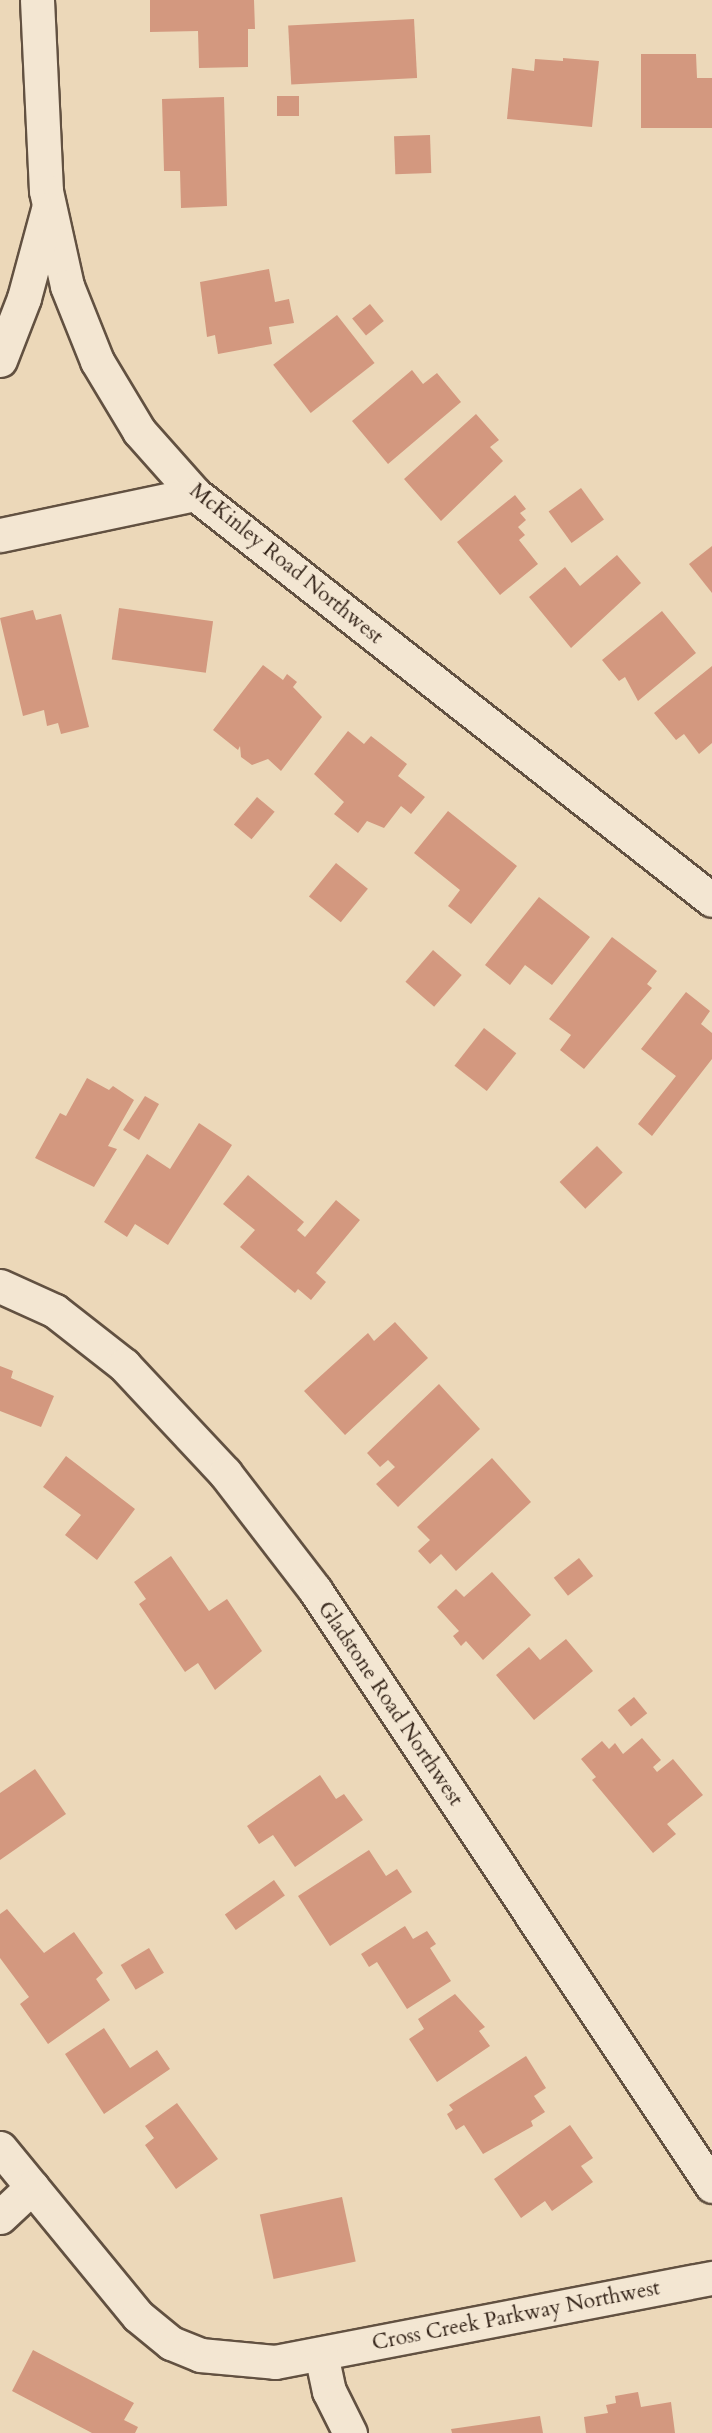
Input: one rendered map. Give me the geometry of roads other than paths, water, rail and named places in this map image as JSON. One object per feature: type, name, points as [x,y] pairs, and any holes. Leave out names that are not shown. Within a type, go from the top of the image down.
[{"type":"street","name":"McKinley Road Northwest","points":[[37,0],[50,204],[67,286],[97,361],[139,431],[195,494],[712,900]]},
{"type":"street","points":[[0,360],[24,298],[50,204]]},
{"type":"street","points":[[0,535],[195,494]]},
{"type":"street","name":"Gladstone Road Northwest","points":[[0,1286],[55,1311],[124,1365],[225,1473],[315,1590],[712,2186]]},
{"type":"street","name":"Cross Creek Parkway Northwest","points":[[0,2148],[138,2316],[171,2343],[200,2355],[234,2361],[275,2362],[321,2355],[712,2278]]},
{"type":"street","points":[[0,2217],[32,2187]]},
{"type":"street","points":[[321,2355],[329,2391],[350,2433]]}]
